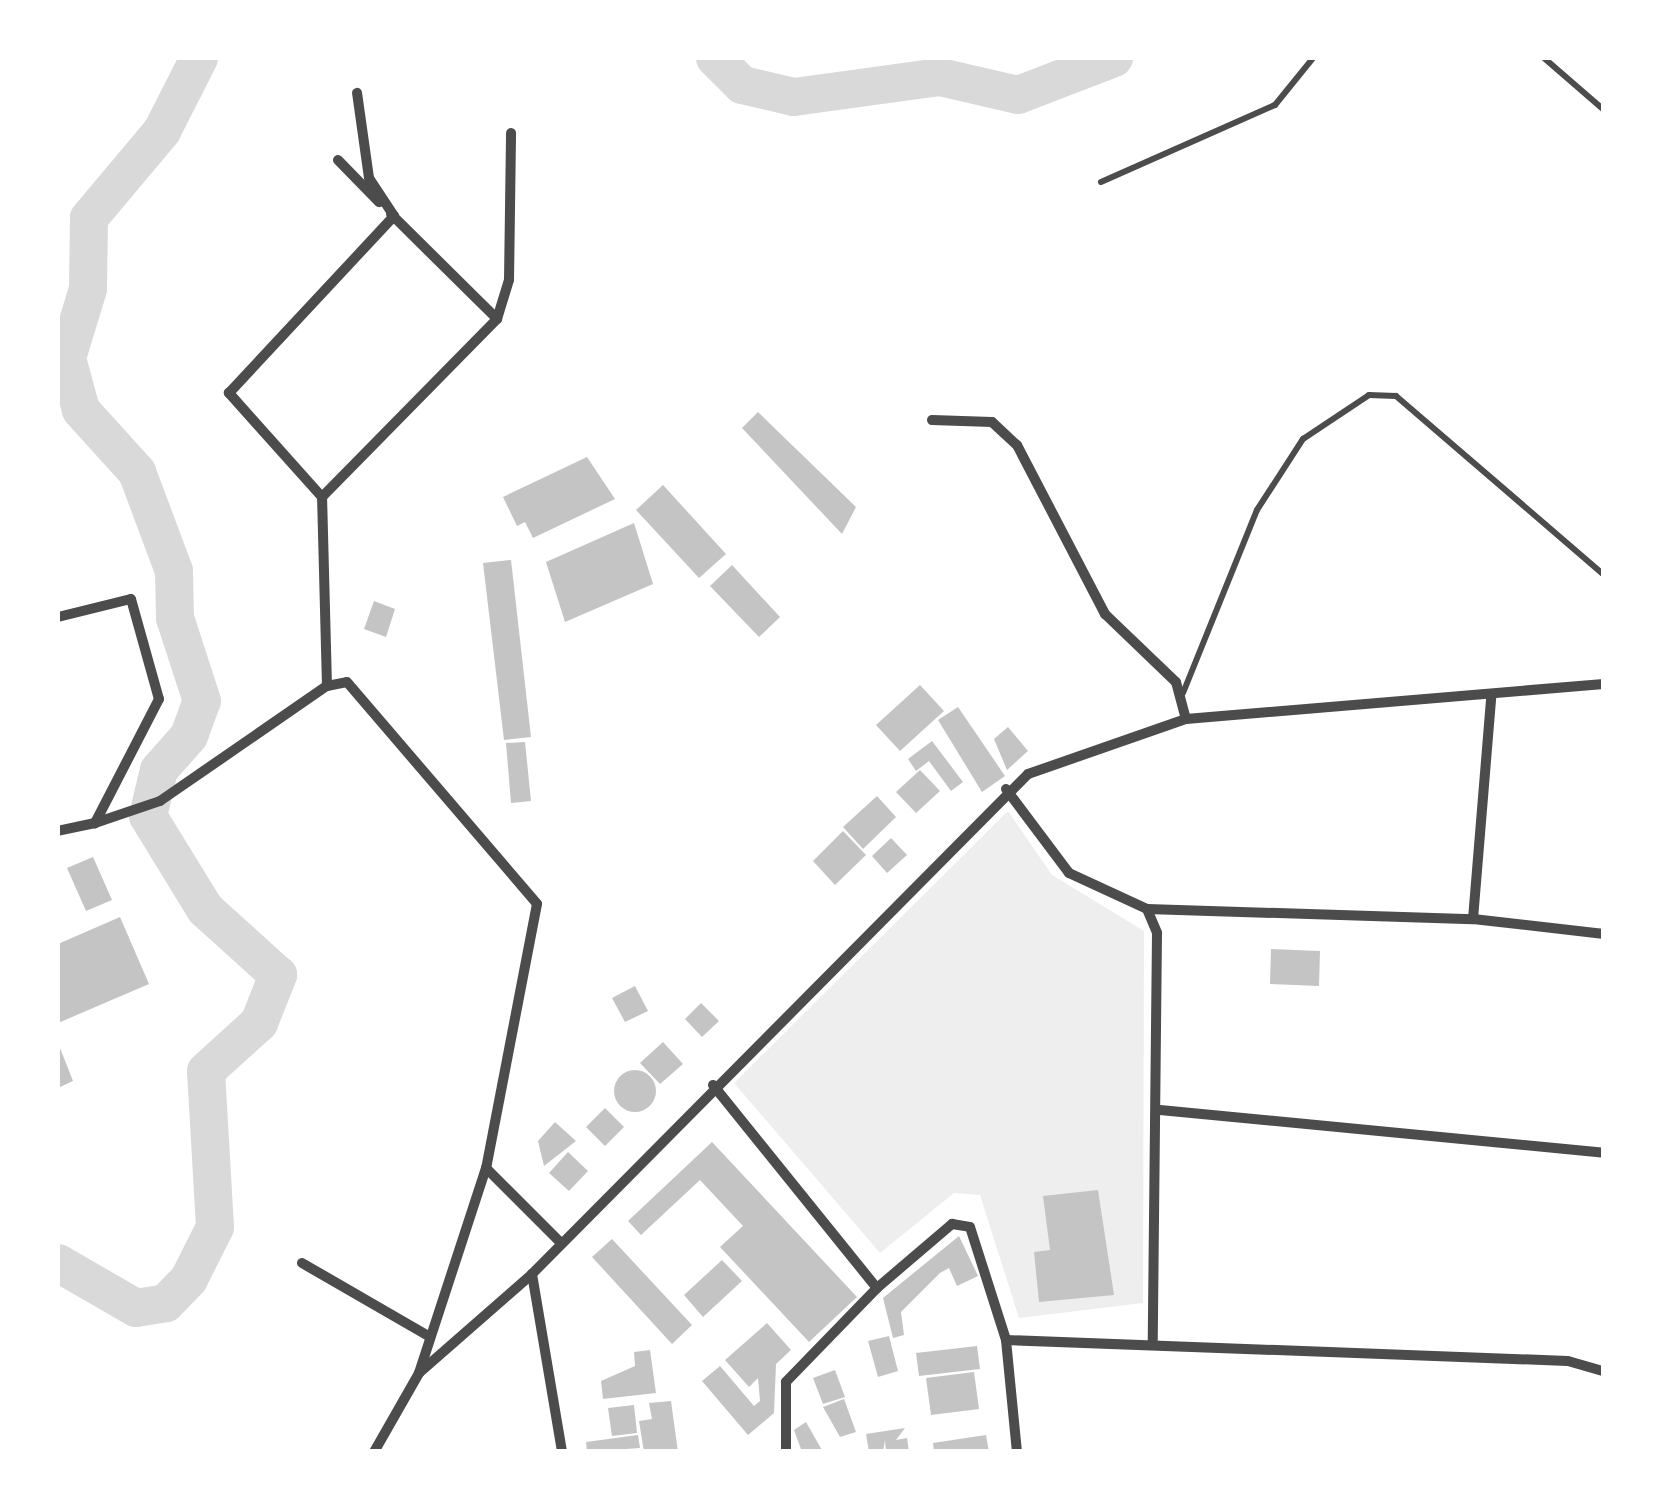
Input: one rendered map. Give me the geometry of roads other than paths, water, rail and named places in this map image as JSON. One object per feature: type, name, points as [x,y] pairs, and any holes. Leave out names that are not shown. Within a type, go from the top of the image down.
[{"type":"street","points":[[357,93],[370,178],[394,216]]},
{"type":"street","points":[[322,497],[497,319],[509,280],[512,133]]},
{"type":"street","points":[[338,160],[497,319]]},
{"type":"street","points":[[327,686],[322,497],[229,393],[394,216]]},
{"type":"street","points":[[932,420],[992,422],[1016,445],[1105,614],[1183,692],[1186,720]]},
{"type":"street","points":[[58,616],[130,599],[159,699],[95,823]]},
{"type":"street","points":[[419,1373],[532,1274],[1006,789],[1069,754],[1186,720],[1490,698],[1604,684]]},
{"type":"street","points":[[58,831],[120,816],[160,801],[327,686],[361,691],[537,904],[486,1168],[419,1373],[374,1452]]},
{"type":"street","points":[[1473,919],[1490,698]]},
{"type":"street","points":[[1006,789],[1069,873],[1148,909],[1473,919],[1604,934]]},
{"type":"street","points":[[1148,909],[1160,973],[1153,1340]]},
{"type":"street","points":[[713,1085],[877,1288]]},
{"type":"street","points":[[1160,1110],[1604,1153]]},
{"type":"street","points":[[486,1168],[560,1242]]},
{"type":"street","points":[[786,1452],[786,1382],[877,1288],[962,1221],[980,1243],[1006,1340],[1017,1452]]},
{"type":"street","points":[[302,1263],[430,1337]]},
{"type":"street","points":[[532,1274],[562,1452]]},
{"type":"street","points":[[1006,1340],[1153,1340],[1568,1360],[1604,1372]]},
{"type":"lane","points":[[1101,182],[1275,105],[1314,58]]},
{"type":"lane","points":[[1544,58],[1604,110]]},
{"type":"lane","points":[[1183,692],[1257,510],[1303,439],[1369,395],[1396,396],[1604,576]]},
{"type":"waterway","points":[[58,1263],[136,1308],[166,1303],[189,1279],[215,1227],[206,1071],[259,1023],[278,975],[205,909],[148,816],[159,770],[189,736],[202,701],[175,618],[174,571],[137,472],[81,410],[67,358],[88,289],[89,218],[162,131],[199,58]]},
{"type":"waterway","points":[[715,58],[742,85],[794,97],[940,77],[1018,95],[1114,58]]}]
